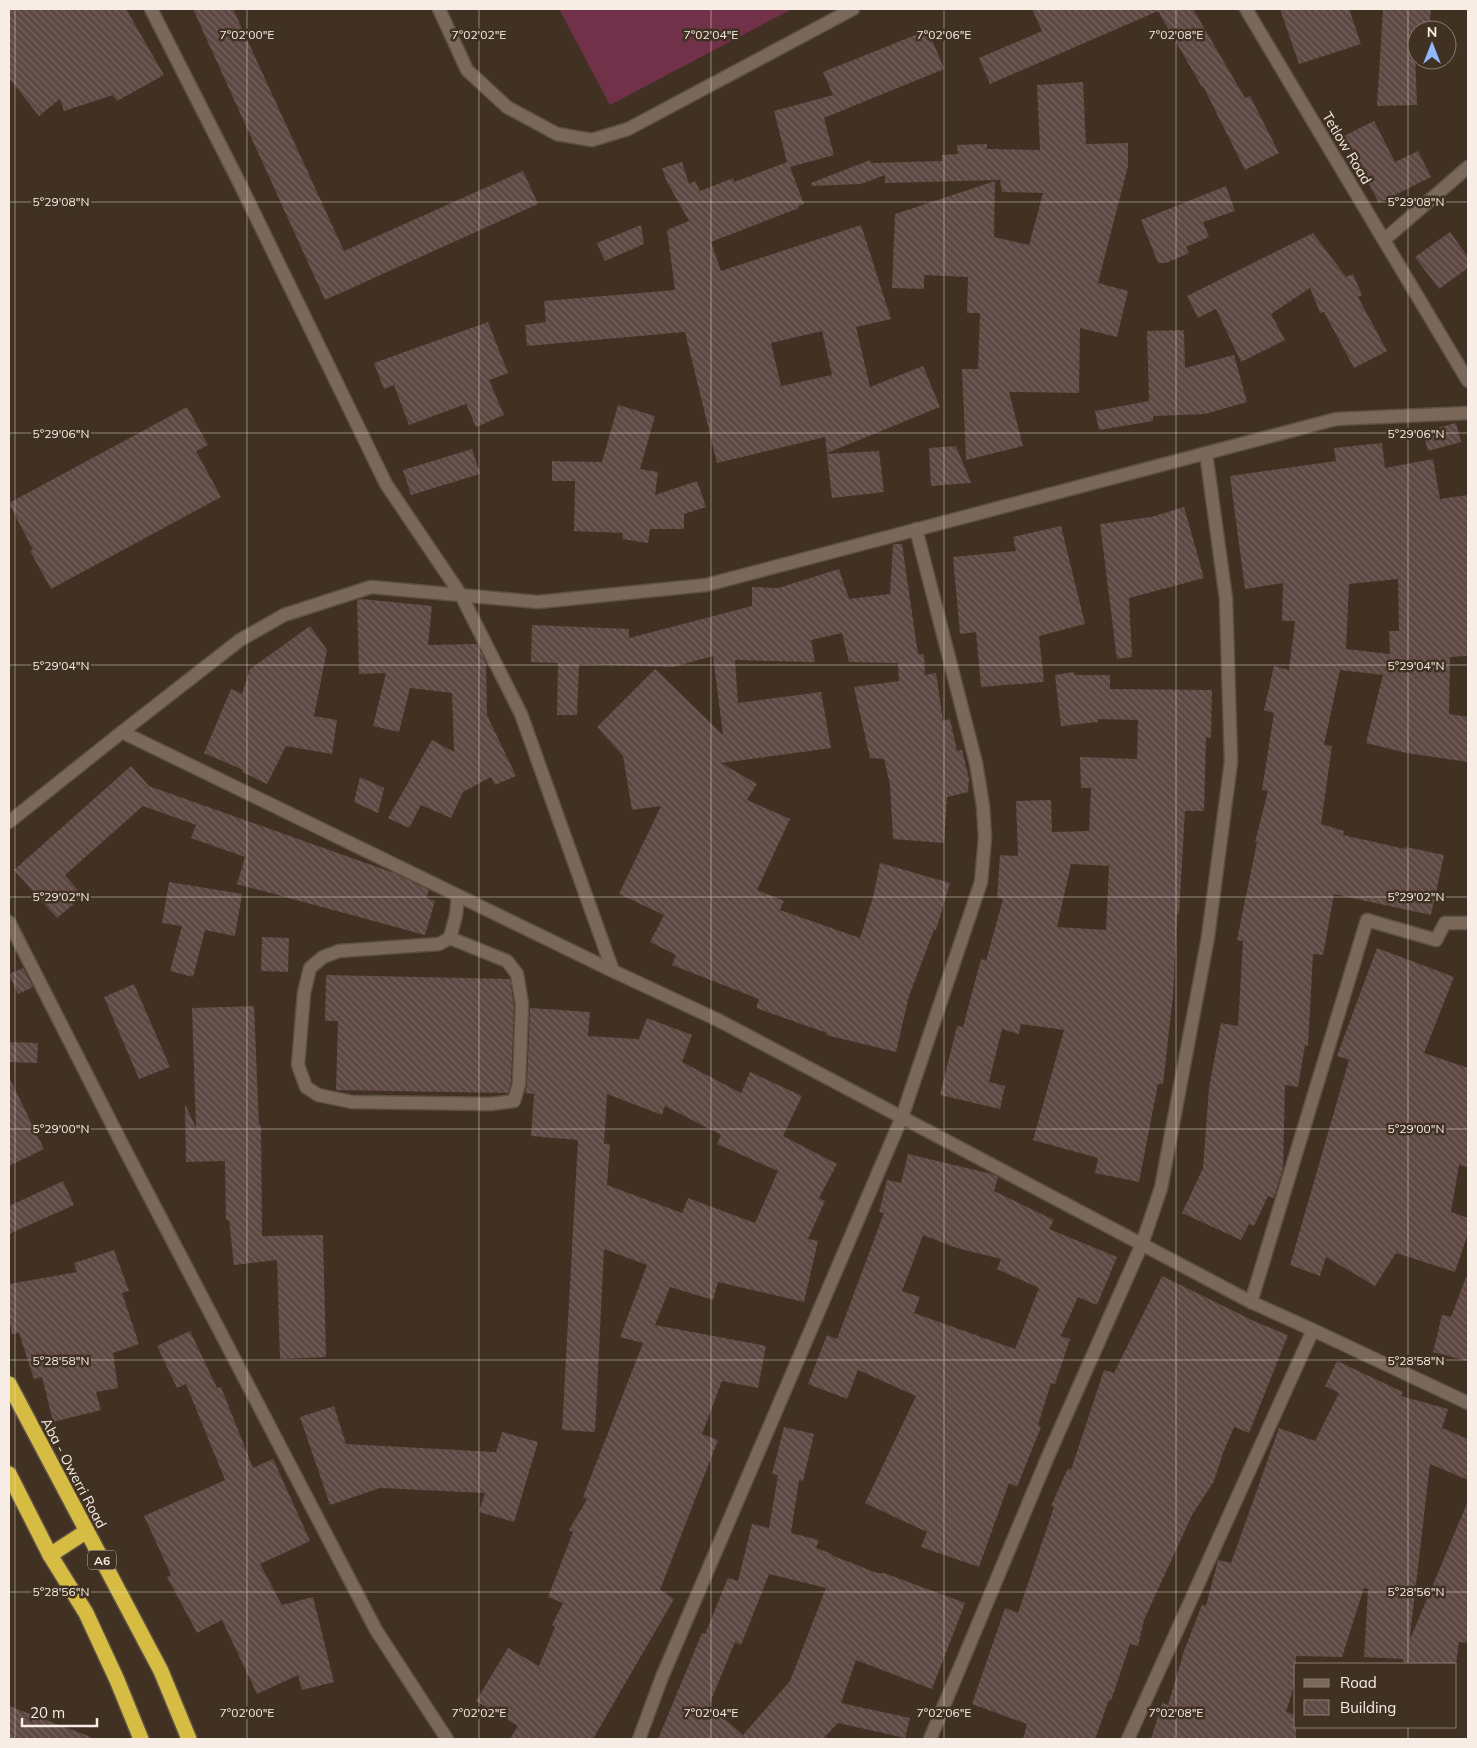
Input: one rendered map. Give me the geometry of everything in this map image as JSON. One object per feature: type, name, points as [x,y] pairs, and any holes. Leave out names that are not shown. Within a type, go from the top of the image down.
[{"type":"highway","name":"Aba - Owerri Road","points":[[9,1384],[161,1671],[189,1739]]},
{"type":"highway","points":[[9,1474],[50,1555],[86,1613],[117,1680],[141,1739]]},
{"type":"highway","points":[[50,1555],[87,1531]]},
{"type":"street","points":[[151,9],[239,182],[386,484],[461,595],[521,714],[613,972]]},
{"type":"street","points":[[439,9],[467,70],[507,107],[557,134],[592,140],[628,129],[853,9]]},
{"type":"street","name":"Tetlow Road","points":[[1246,9],[1468,380]]},
{"type":"street","points":[[1384,240],[1468,167]]},
{"type":"street","points":[[9,822],[240,640],[284,615],[371,587],[538,602],[706,585],[1336,419],[1468,413]]},
{"type":"street","points":[[930,1739],[1049,1454],[1142,1244],[1161,1188],[1206,946],[1231,762],[1226,599],[1206,453]]},
{"type":"street","points":[[639,1739],[662,1677],[902,1118],[981,882],[985,838],[983,806],[976,762],[916,529]]},
{"type":"street","points":[[122,732],[613,972],[718,1020],[1251,1302],[1468,1403]]},
{"type":"street","points":[[450,938],[507,961],[517,974],[522,1004],[519,1084],[514,1101],[491,1104],[352,1102],[318,1095],[306,1087],[298,1065],[304,993],[310,968],[323,957],[339,951],[439,944],[450,938],[456,915],[458,896]]},
{"type":"street","points":[[1251,1302],[1367,920],[1436,940],[1445,923],[1468,924]]},
{"type":"street","points":[[9,922],[122,1144],[376,1630],[447,1739]]},
{"type":"street","points":[[1128,1739],[1314,1330]]},
{"type":"shaded area","points":[[559,9],[792,9],[610,105]]},
{"type":"building","points":[[9,9],[126,9],[164,75],[117,101],[113,95],[64,111],[60,99],[39,116],[9,78]]},
{"type":"building","points":[[193,9],[233,9],[344,251],[523,171],[538,204],[325,300]]},
{"type":"building","points":[[1032,9],[1193,9],[1245,98],[1250,96],[1279,153],[1245,170],[1203,86],[1158,11],[990,84],[979,58],[1042,31]]},
{"type":"building","points":[[1280,9],[1349,9],[1361,44],[1299,64]]},
{"type":"building","points":[[1383,9],[1431,9],[1430,20],[1407,20],[1407,70],[1416,70],[1417,105],[1377,106]]},
{"type":"building","points":[[928,30],[944,69],[824,118],[834,155],[790,167],[804,204],[798,206],[799,208],[711,242],[721,271],[861,225],[891,319],[856,327],[870,387],[923,366],[940,407],[827,453],[825,437],[717,463],[685,332],[527,346],[525,325],[546,322],[544,301],[675,290],[667,230],[689,221],[666,180],[662,168],[682,162],[689,184],[695,181],[700,191],[733,178],[734,182],[787,162],[774,111],[833,95],[823,72]],"holes":[[[822,331],[832,375],[781,386],[771,343]]]},
{"type":"building","points":[[1083,82],[1086,144],[1128,143],[1128,166],[1098,283],[1128,291],[1117,337],[1080,328],[1079,393],[1009,392],[1023,446],[966,460],[962,369],[978,369],[980,313],[967,313],[968,277],[924,275],[924,289],[892,288],[895,214],[995,181],[994,237],[1029,245],[1043,193],[1002,192],[1000,180],[885,183],[885,175],[861,184],[812,186],[811,183],[870,160],[871,163],[942,161],[942,155],[958,154],[957,145],[987,144],[987,149],[1040,150],[1037,85]]},
{"type":"building","points":[[1374,121],[1395,162],[1418,151],[1431,177],[1379,203],[1344,136]]},
{"type":"building","points":[[1226,186],[1235,211],[1203,222],[1209,237],[1186,247],[1189,253],[1166,263],[1158,263],[1141,220]]},
{"type":"building","points":[[641,225],[644,244],[605,261],[597,243]]},
{"type":"building","points":[[1450,232],[1468,257],[1468,268],[1439,289],[1415,257]]},
{"type":"building","points":[[1313,233],[1346,277],[1353,274],[1362,295],[1358,297],[1387,351],[1354,368],[1324,312],[1320,313],[1310,288],[1271,314],[1285,340],[1241,362],[1216,309],[1198,318],[1187,296]]},
{"type":"building","points":[[488,322],[508,373],[489,380],[504,415],[476,427],[466,404],[409,425],[394,385],[384,389],[374,363]]},
{"type":"building","points":[[1184,330],[1185,368],[1234,355],[1247,402],[1205,414],[1153,416],[1153,421],[1099,430],[1095,411],[1149,401],[1147,331]]},
{"type":"building","points":[[618,405],[655,416],[640,469],[658,472],[655,495],[697,481],[706,507],[684,514],[684,529],[650,529],[648,543],[622,539],[623,533],[574,531],[575,481],[552,481],[552,461],[602,462]]},
{"type":"building","points":[[187,407],[208,445],[196,451],[221,497],[51,589],[30,551],[33,550],[9,503]]},
{"type":"building","points":[[1456,423],[1461,442],[1428,451],[1423,432]]},
{"type":"building","points":[[1382,443],[1385,468],[1433,459],[1440,499],[1468,495],[1468,656],[1450,657],[1449,714],[1468,717],[1468,762],[1407,753],[1366,743],[1383,675],[1340,670],[1324,745],[1332,746],[1321,824],[1344,831],[1343,835],[1405,849],[1406,847],[1444,855],[1431,915],[1334,894],[1323,955],[1313,954],[1308,1046],[1305,1045],[1298,1087],[1285,1085],[1283,1168],[1274,1198],[1268,1196],[1254,1226],[1249,1224],[1241,1240],[1182,1213],[1203,1168],[1209,1088],[1221,1023],[1238,1026],[1243,941],[1237,940],[1257,842],[1255,842],[1268,791],[1262,790],[1274,713],[1264,710],[1274,666],[1289,670],[1295,621],[1282,621],[1283,583],[1245,589],[1230,476],[1336,461],[1334,448]],"holes":[[[1398,579],[1399,631],[1389,631],[1390,654],[1346,649],[1349,584]]]},
{"type":"building","points":[[956,446],[971,483],[931,486],[929,448]]},
{"type":"building","points":[[472,449],[480,474],[411,495],[403,470]]},
{"type":"building","points":[[879,451],[884,492],[832,498],[827,454]]},
{"type":"building","points":[[1184,507],[1204,578],[1129,598],[1132,657],[1117,659],[1100,524],[1151,517]]},
{"type":"building","points":[[1061,526],[1085,624],[1039,636],[1044,682],[981,687],[976,632],[960,634],[953,557],[1016,551],[1013,537]]},
{"type":"building","points":[[893,544],[902,544],[918,654],[924,654],[925,675],[936,673],[943,721],[950,719],[957,751],[962,750],[969,779],[968,792],[947,797],[944,843],[893,839],[890,785],[884,759],[870,758],[854,687],[899,681],[898,663],[849,662],[842,633],[811,640],[815,662],[735,660],[738,703],[821,692],[831,748],[721,763],[757,784],[747,800],[790,819],[757,890],[784,901],[780,910],[860,938],[873,897],[880,863],[950,883],[936,930],[934,930],[909,996],[896,1052],[826,1035],[827,1033],[756,1008],[759,999],[672,965],[676,955],[650,942],[664,915],[619,894],[661,806],[632,810],[623,756],[597,727],[655,669],[723,735],[713,656],[673,667],[579,664],[577,715],[557,715],[558,663],[531,662],[532,625],[629,629],[629,638],[752,606],[752,587],[778,588],[839,569],[849,599],[890,594]]},
{"type":"building","points":[[357,600],[432,606],[428,645],[477,644],[486,662],[487,715],[516,776],[495,785],[491,777],[463,792],[451,818],[421,805],[409,828],[388,818],[432,740],[454,752],[452,693],[410,688],[399,732],[373,726],[386,673],[359,674]]},
{"type":"building","points":[[310,626],[327,650],[314,716],[337,720],[332,754],[286,746],[267,784],[242,772],[243,770],[204,753],[231,689],[242,694],[250,669]]},
{"type":"building","points":[[1074,672],[1074,675],[1110,675],[1110,689],[1212,690],[1211,738],[1206,737],[1204,811],[1185,811],[1173,996],[1163,1084],[1158,1084],[1139,1182],[1095,1173],[1098,1158],[1033,1140],[1064,1030],[1021,1024],[1019,1034],[1002,1029],[989,1082],[1005,1086],[1000,1109],[940,1095],[957,1026],[963,1027],[981,959],[986,961],[1003,899],[997,898],[1000,855],[1018,856],[1016,801],[1051,800],[1052,832],[1089,831],[1091,788],[1081,788],[1080,757],[1137,759],[1138,720],[1098,719],[1098,722],[1061,726],[1055,675]],"holes":[[[1071,864],[1109,866],[1106,930],[1057,927]]]},
{"type":"building","points":[[131,766],[149,786],[394,873],[429,890],[426,898],[435,901],[425,935],[237,884],[245,857],[191,838],[196,825],[143,806],[65,875],[83,896],[57,918],[14,870]]},
{"type":"building","points":[[360,777],[384,788],[378,813],[354,802]]},
{"type":"building","points":[[169,882],[242,894],[235,936],[205,930],[193,977],[170,971],[182,926],[162,923]]},
{"type":"building","points":[[262,937],[289,938],[288,972],[261,971]]},
{"type":"building","points":[[1377,948],[1454,977],[1424,1053],[1468,1068],[1468,1167],[1459,1165],[1451,1212],[1468,1218],[1468,1233],[1455,1272],[1396,1253],[1375,1286],[1326,1257],[1320,1276],[1290,1265],[1349,1060],[1337,1056]]},
{"type":"building","points":[[23,968],[33,987],[18,994],[9,974]]},
{"type":"building","points":[[326,975],[510,979],[514,1007],[511,1083],[508,1093],[336,1090],[338,1021],[325,1021]]},
{"type":"building","points":[[134,984],[170,1067],[139,1079],[104,997]]},
{"type":"building","points":[[254,1006],[259,1125],[261,1125],[262,1236],[323,1235],[326,1357],[280,1359],[277,1260],[234,1265],[229,1220],[226,1220],[225,1161],[186,1162],[185,1104],[196,1128],[192,1008]]},
{"type":"building","points":[[530,1008],[590,1012],[588,1036],[639,1039],[647,1018],[692,1035],[682,1062],[741,1093],[750,1072],[802,1096],[783,1136],[837,1164],[819,1198],[825,1201],[808,1239],[818,1241],[804,1302],[718,1282],[713,1300],[670,1287],[655,1325],[766,1346],[758,1388],[722,1381],[702,1434],[718,1440],[660,1590],[674,1599],[593,1739],[510,1739],[518,1726],[476,1701],[508,1648],[539,1666],[555,1627],[552,1625],[563,1603],[548,1597],[573,1532],[569,1530],[587,1499],[583,1497],[643,1343],[620,1337],[647,1265],[604,1249],[595,1432],[562,1430],[578,1140],[531,1136],[534,1094],[525,1093]],"holes":[[[607,1094],[662,1115],[665,1106],[721,1135],[717,1144],[778,1171],[755,1223],[688,1198],[682,1213],[607,1185],[610,1144],[604,1144]]]},
{"type":"building","points":[[9,1042],[38,1043],[37,1063],[9,1062]]},
{"type":"building","points":[[9,1077],[44,1149],[9,1166]]},
{"type":"building","points":[[908,1154],[992,1174],[998,1177],[994,1191],[1054,1220],[1049,1229],[1117,1257],[1097,1305],[1078,1297],[1061,1336],[1070,1339],[1055,1384],[1051,1383],[1038,1425],[1041,1427],[1017,1487],[1009,1483],[979,1567],[921,1547],[927,1532],[865,1503],[916,1396],[858,1370],[847,1399],[808,1384],[827,1335],[837,1339],[884,1213],[879,1212],[887,1180],[901,1183]],"holes":[[[923,1235],[957,1248],[1001,1259],[997,1269],[1039,1288],[1015,1349],[914,1313],[920,1297],[902,1291]]]},
{"type":"building","points":[[63,1181],[74,1205],[9,1234],[9,1206]]},
{"type":"building","points":[[114,1250],[129,1291],[122,1293],[139,1344],[113,1353],[118,1388],[96,1392],[101,1410],[53,1422],[42,1377],[34,1379],[19,1333],[12,1334],[9,1317],[9,1284],[77,1272],[74,1263]]},
{"type":"building","points":[[1162,1276],[1258,1323],[1288,1335],[1249,1433],[1234,1427],[1214,1481],[1192,1515],[1144,1620],[1138,1646],[1130,1644],[1111,1701],[1109,1700],[1095,1739],[1023,1739],[1027,1724],[972,1704],[1005,1608],[1018,1613],[1054,1507],[1051,1506],[1068,1468],[1071,1470],[1104,1370],[1114,1373]]},
{"type":"building","points":[[1466,1277],[1468,1277],[1468,1361],[1433,1352],[1442,1315],[1451,1317]]},
{"type":"building","points":[[190,1331],[217,1388],[221,1387],[253,1468],[273,1459],[310,1541],[260,1564],[282,1605],[313,1597],[334,1682],[302,1690],[298,1675],[257,1694],[222,1620],[197,1633],[167,1577],[171,1575],[144,1516],[225,1480],[186,1384],[177,1388],[157,1346]]},
{"type":"building","points":[[1337,1361],[1403,1392],[1401,1396],[1448,1409],[1442,1428],[1468,1439],[1468,1480],[1430,1464],[1410,1636],[1468,1501],[1468,1643],[1459,1642],[1456,1663],[1412,1663],[1403,1662],[1403,1659],[1364,1657],[1368,1589],[1364,1588],[1342,1657],[1296,1656],[1296,1663],[1294,1663],[1294,1686],[1286,1712],[1294,1714],[1296,1739],[1151,1739],[1162,1703],[1168,1705],[1184,1651],[1202,1605],[1206,1606],[1218,1560],[1231,1563],[1279,1428],[1315,1441],[1339,1393],[1325,1386]]},
{"type":"building","points":[[334,1406],[346,1444],[496,1452],[502,1432],[538,1442],[514,1522],[479,1512],[485,1493],[380,1488],[330,1505],[300,1417]]},
{"type":"building","points":[[784,1427],[814,1434],[803,1481],[799,1480],[791,1533],[819,1540],[816,1548],[831,1555],[965,1603],[932,1689],[856,1660],[841,1703],[910,1718],[905,1738],[838,1723],[823,1739],[658,1739],[702,1633],[705,1634],[728,1578],[738,1581],[752,1524],[769,1528],[778,1475],[772,1474]],"holes":[[[769,1574],[826,1588],[790,1681],[743,1735],[709,1705],[735,1642],[741,1645]]]},
{"type":"building","points":[[9,1706],[91,1737],[90,1739],[9,1739]]}]
